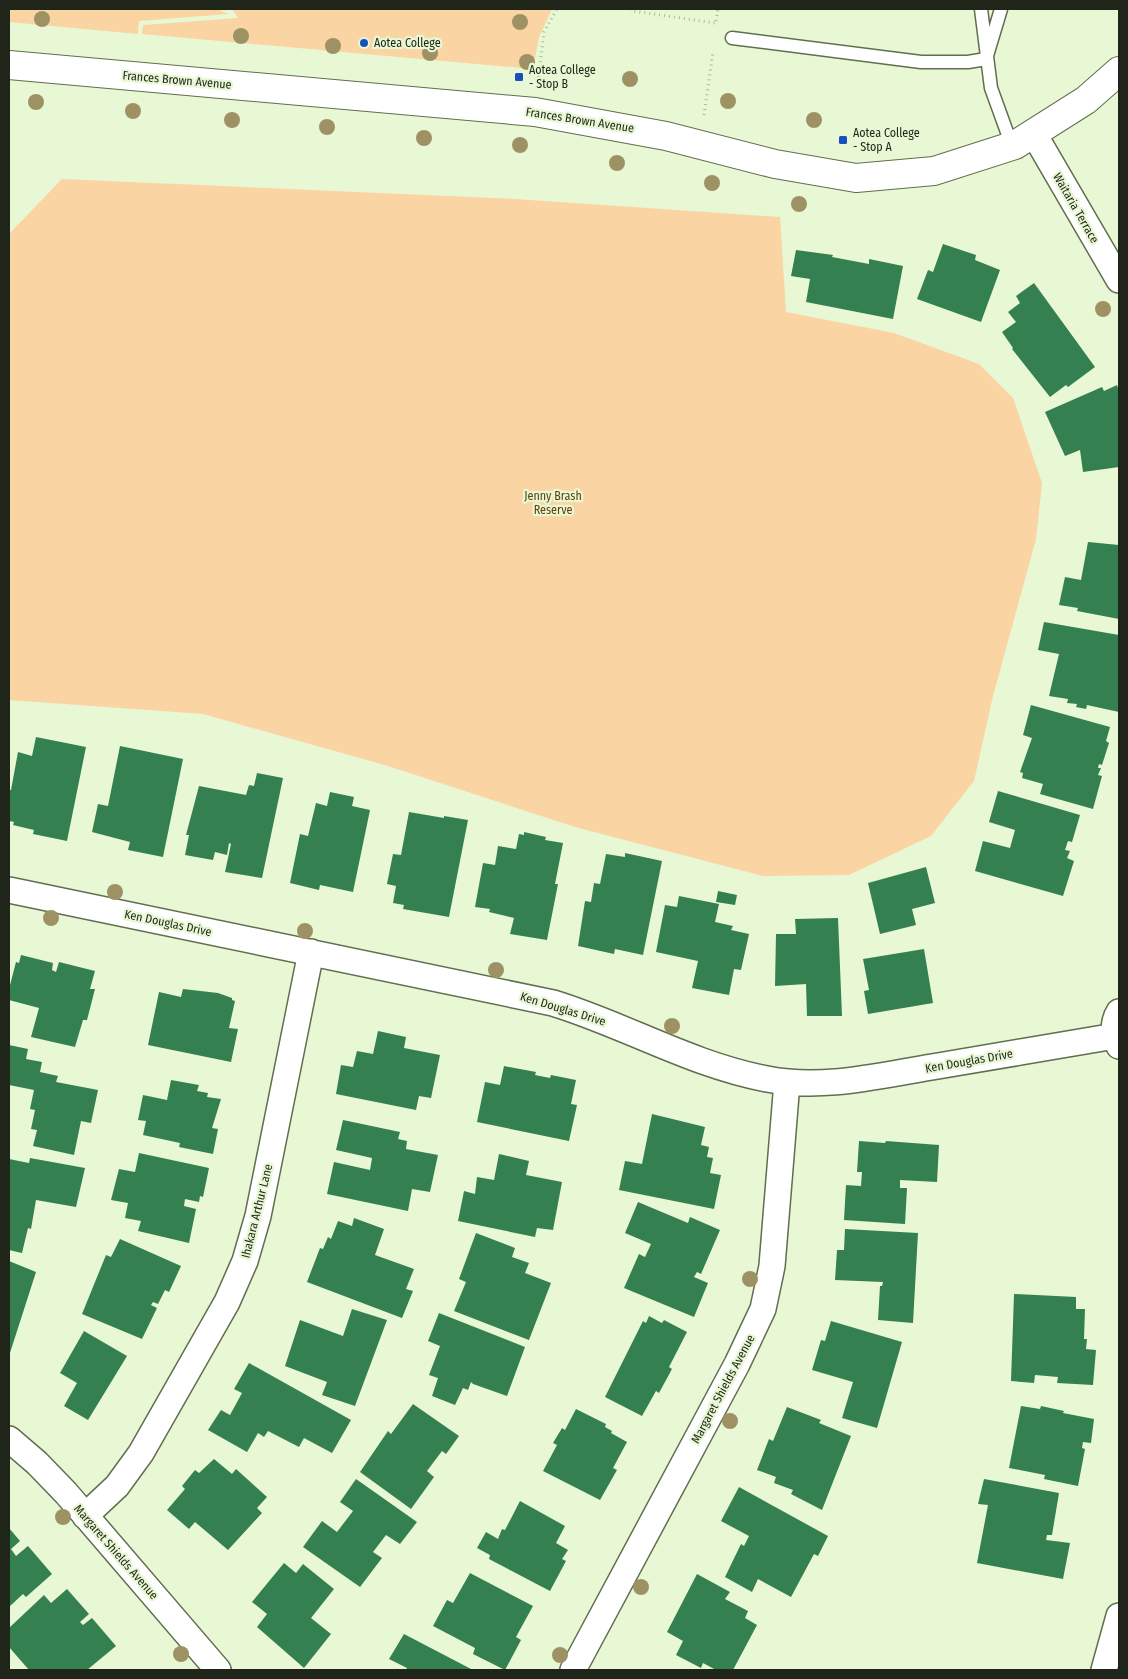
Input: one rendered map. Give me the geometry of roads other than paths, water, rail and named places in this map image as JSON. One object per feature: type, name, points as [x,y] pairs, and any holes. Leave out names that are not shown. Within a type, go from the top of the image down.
[{"type":"street","name":"Frances Brown Avenue","points":[[9,65],[535,112],[666,136],[775,164],[856,178],[934,170],[1023,140],[1086,100],[1119,71]]},
{"type":"street","name":"Waitaria Terrace","points":[[1023,140],[1119,280]]},
{"type":"street","name":"Ken Douglas Drive","points":[[9,890],[553,1003],[601,1019],[724,1069],[787,1082],[808,1084],[857,1080],[1118,1032]]},
{"type":"street","name":"Ihakara Arthur Lane","points":[[85,1516],[117,1486],[141,1453],[227,1302],[246,1262],[258,1216],[311,952]]},
{"type":"street","name":"Margaret Shields Avenue","points":[[573,1670],[737,1364],[763,1308],[772,1266],[787,1082]]},
{"type":"street","name":"Margaret Shields Avenue","points":[[9,1439],[37,1463],[85,1516],[218,1670]]},
{"type":"street","points":[[1104,1670],[1119,1616]]},
{"type":"lane","points":[[981,9],[986,59],[993,96],[1023,140]]},
{"type":"lane","points":[[986,59],[1001,9]]},
{"type":"lane","points":[[732,38],[921,62],[968,62],[986,59]]},
{"type":"place","name":"Aotea College","points":[[364,43]]},
{"type":"place","name":"Aotea College - Stop B","points":[[519,77]]},
{"type":"place","name":"Aotea College - Stop A","points":[[843,140]]},
{"type":"park label","name":"Jenny Brash Reserve","points":[[553,503]]}]
